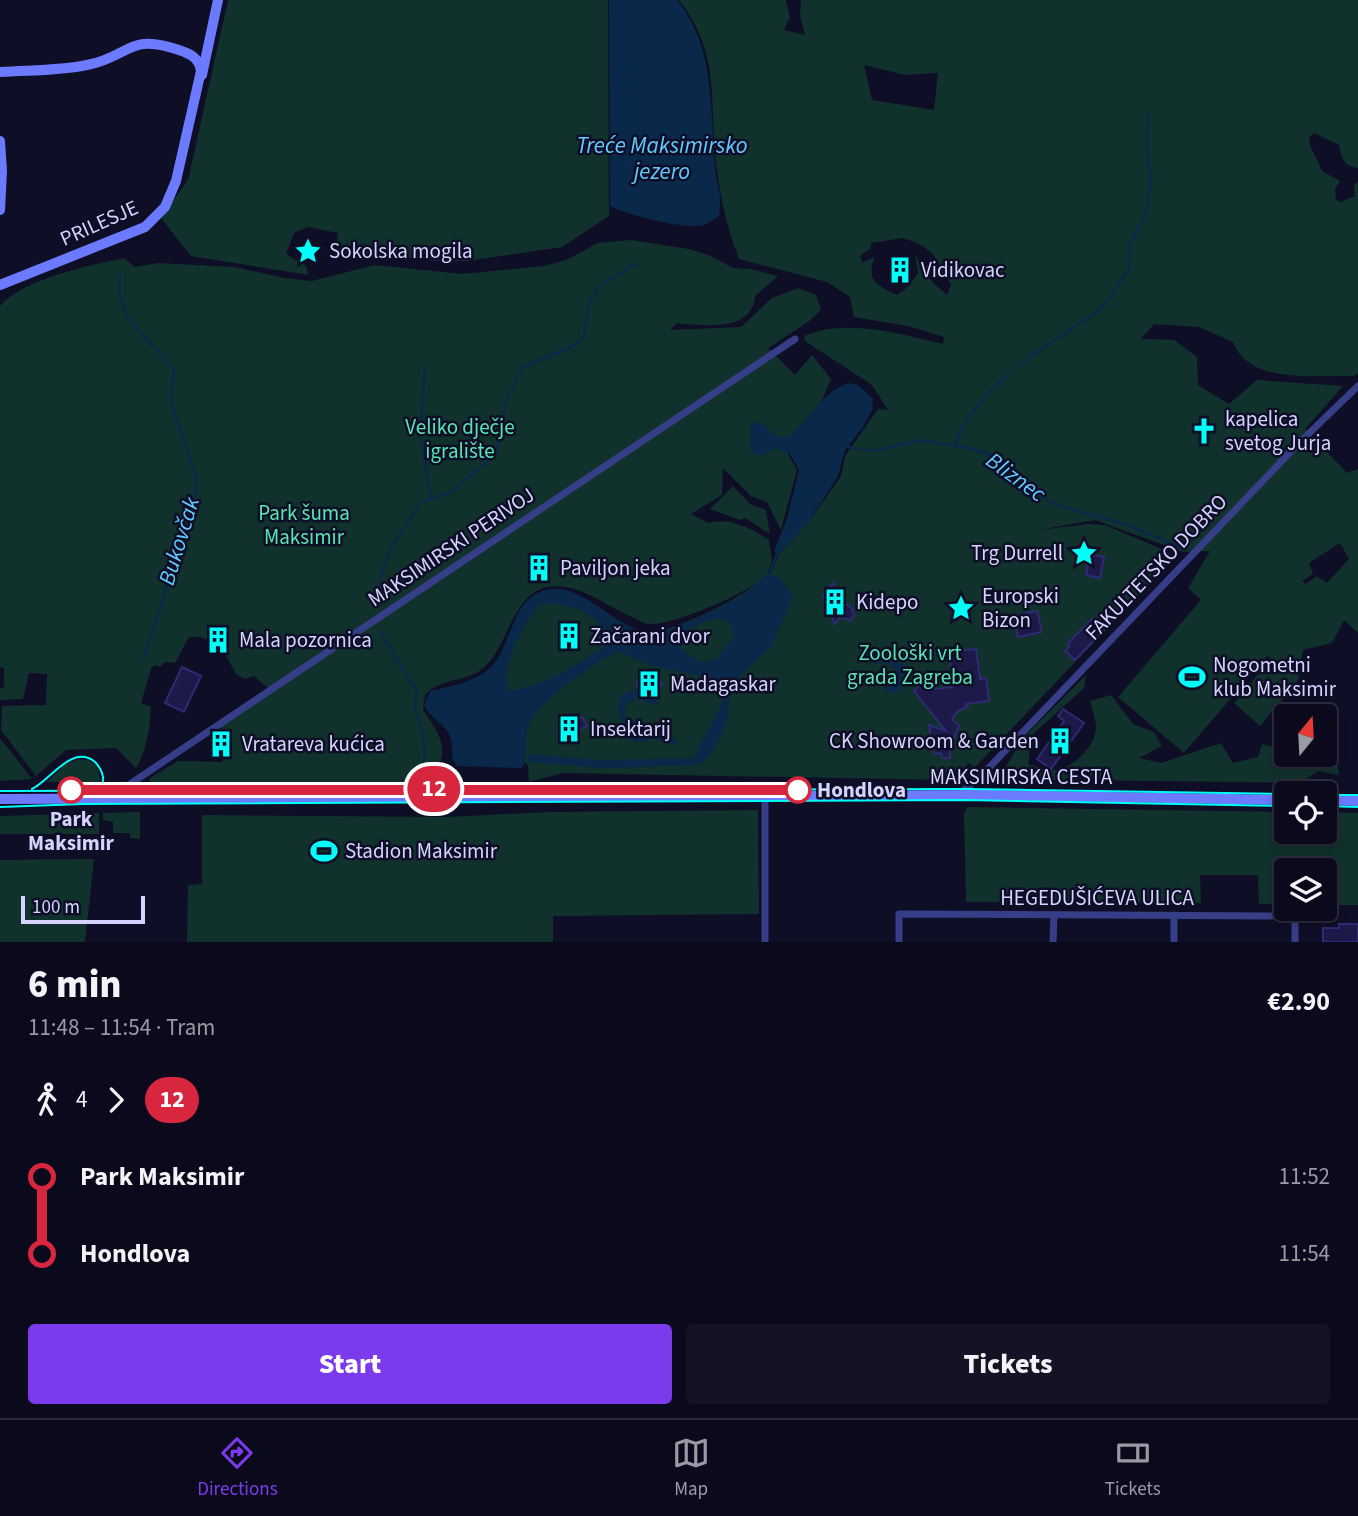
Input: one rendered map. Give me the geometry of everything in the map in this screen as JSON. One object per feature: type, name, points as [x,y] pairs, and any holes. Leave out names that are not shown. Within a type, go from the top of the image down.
[{"type":"main road","name":"PRILESJE","points":[[0,285],[137,231],[158,216],[173,190],[218,0]]},
{"type":"main road","points":[[188,53],[201,51],[209,40]]},
{"type":"main road","points":[[0,72],[88,65],[144,42],[164,44],[188,53],[200,64],[200,80]]},
{"type":"main road","points":[[0,141],[0,210]]},
{"type":"main road","name":"MAKSIMIRSKA CESTA","points":[[0,799],[992,795],[1274,800]]},
{"type":"main road","points":[[1337,800],[1358,801]]},
{"type":"street","name":"MAKSIMIRSKI PERIVOJ","points":[[127,786],[795,339]]},
{"type":"street","name":"FAKULTETSKO DOBRO","points":[[958,795],[982,775],[1299,443],[1358,386]]},
{"type":"street","points":[[982,775],[985,789],[992,795]]},
{"type":"street","points":[[765,796],[765,942]]},
{"type":"street","name":"HEGEDUŠIĆEVA ULICA","points":[[899,942],[899,914],[1295,916],[1295,942]]},
{"type":"street","points":[[1053,942],[1054,915]]},
{"type":"street","points":[[1174,915],[1174,942]]},
{"type":"green space","points":[[228,0],[608,0],[609,216],[562,247],[467,261],[434,261],[386,254],[366,260],[350,258],[335,250],[338,233],[308,227],[294,233],[286,254],[306,266],[308,275],[191,256],[161,218],[188,180]]},
{"type":"green space","points":[[679,0],[786,0],[790,17],[784,30],[805,35],[800,16],[801,0],[1358,0],[1358,168],[1344,161],[1339,145],[1314,133],[1309,137],[1322,171],[1340,181],[1335,189],[1336,200],[1341,202],[1355,196],[1354,185],[1358,182],[1358,373],[1354,376],[1303,376],[1268,371],[1241,356],[1233,342],[1199,327],[1154,324],[1141,339],[1174,340],[1197,357],[1198,385],[1229,404],[1257,380],[1343,386],[1305,429],[1347,473],[1358,469],[1358,633],[1344,620],[1332,643],[1303,650],[1298,681],[1279,704],[1274,704],[1274,709],[1260,726],[1234,703],[1271,659],[1267,656],[1184,753],[1118,697],[1201,600],[1188,588],[1210,551],[1183,552],[1095,520],[1038,530],[1089,524],[1105,525],[1175,557],[974,768],[969,763],[951,780],[562,773],[529,782],[528,765],[523,761],[495,680],[514,624],[526,603],[544,591],[571,593],[591,602],[627,625],[647,632],[670,628],[703,615],[753,585],[702,610],[672,621],[649,624],[589,594],[564,587],[541,589],[522,605],[488,664],[465,678],[443,683],[425,695],[423,710],[442,745],[441,761],[431,783],[152,784],[150,778],[178,761],[223,762],[220,754],[229,749],[222,736],[214,740],[210,733],[271,691],[254,676],[245,679],[236,674],[224,652],[226,640],[215,634],[211,641],[201,637],[189,637],[175,663],[165,662],[160,667],[154,665],[151,669],[141,703],[151,707],[149,730],[136,768],[116,748],[66,750],[36,776],[1,730],[2,706],[46,705],[47,674],[29,673],[23,699],[0,700],[0,688],[4,687],[4,668],[0,667],[0,306],[24,288],[76,269],[124,258],[135,267],[158,263],[234,267],[312,281],[375,265],[462,274],[544,266],[566,260],[598,243],[631,240],[689,249],[711,256],[733,268],[778,276],[755,296],[752,308],[746,316],[736,321],[713,325],[677,323],[670,330],[741,327],[772,298],[798,288],[816,295],[821,310],[808,322],[768,348],[795,375],[812,355],[831,379],[821,403],[783,445],[797,470],[781,530],[767,502],[751,496],[723,468],[722,495],[691,514],[708,523],[724,521],[740,525],[769,540],[772,562],[768,573],[771,575],[779,554],[808,523],[841,476],[845,456],[878,409],[888,410],[872,385],[805,341],[804,336],[838,328],[855,328],[891,332],[943,344],[944,337],[908,326],[854,317],[850,297],[827,282],[739,259],[728,227],[719,182],[711,82],[702,41]],"holes":[[[864,65],[905,75],[938,73],[934,110],[872,100]],[[903,238],[928,250],[937,260],[951,285],[947,295],[932,282],[915,254],[918,273],[908,287],[897,295],[875,281],[871,271],[875,257],[862,263],[860,256],[871,248],[871,243]],[[1340,543],[1349,559],[1327,583],[1317,576],[1306,584],[1302,581],[1313,574],[1309,563]]]},
{"type":"green space","points":[[733,486],[750,504],[766,510],[770,534],[745,518],[740,520],[710,509]]},
{"type":"green space","points":[[1086,675],[1084,688],[1032,735],[1028,764],[1055,770],[1076,761],[1088,749],[1095,735],[1096,725],[1090,701],[1111,695],[1133,724],[1154,732],[1162,746],[1139,758],[1161,763],[1221,743],[1233,763],[1258,757],[1262,744],[1274,747],[1274,767],[1337,767],[1337,764],[1339,775],[1318,771],[1304,781],[1274,783],[998,779],[1024,737]]},
{"type":"green space","points":[[0,738],[32,779],[0,781]]},
{"type":"green space","points":[[78,759],[88,760],[96,765],[101,782],[47,782],[64,765]]},
{"type":"green space","points":[[967,807],[1274,812],[1274,844],[1337,844],[1337,812],[1358,813],[1358,905],[1337,905],[1337,858],[1274,858],[1274,904],[1259,904],[1258,875],[1200,875],[1201,903],[966,902],[964,814]]},
{"type":"green space","points":[[758,810],[759,914],[553,916],[553,942],[187,942],[188,885],[202,884],[202,815],[446,817],[553,812]]},
{"type":"green space","points":[[140,812],[140,839],[130,838],[130,833],[113,833],[113,822],[103,820],[103,813]]},
{"type":"green space","points":[[99,813],[99,834],[0,834],[0,816]]},
{"type":"green space","points":[[94,859],[85,942],[0,942],[0,860]]},
{"type":"water","name":"Treće Maksimirsko jezero","points":[[609,0],[677,0],[690,18],[699,38],[709,81],[720,202],[719,216],[704,225],[657,221],[610,206]]},
{"type":"water","points":[[848,383],[858,385],[873,399],[872,410],[845,450],[838,476],[808,523],[779,554],[774,551],[787,519],[799,470],[790,454],[777,448],[762,456],[750,451],[751,422],[764,424],[774,436],[787,437],[830,393]]},
{"type":"water","points":[[768,574],[780,578],[793,597],[771,646],[737,679],[728,703],[728,716],[722,734],[709,756],[698,765],[605,768],[529,762],[529,754],[598,760],[693,758],[724,699],[729,682],[649,665],[618,651],[568,684],[543,706],[528,727],[525,759],[521,768],[457,766],[453,760],[449,734],[424,705],[430,691],[455,685],[487,671],[504,647],[523,606],[538,593],[553,589],[567,591],[581,596],[622,623],[650,632],[682,624],[720,608],[743,595]],"holes":[[[540,604],[563,605],[582,611],[598,622],[612,641],[550,679],[509,691],[507,669],[510,657]],[[719,619],[729,622],[735,636],[715,660],[700,662],[681,649],[679,644],[691,630],[701,623]]]},
{"type":"water","points":[[880,656],[892,657],[897,663],[908,667],[902,672],[901,688],[896,693],[885,692],[882,675],[895,670],[888,662],[876,664],[875,659]]},
{"type":"water","points":[[638,689],[659,702],[652,705],[638,698],[627,703],[624,713],[629,721],[633,727],[663,737],[676,738],[678,741],[674,745],[652,738],[637,742],[622,734],[619,705],[622,694]]},
{"type":"building","points":[[1090,554],[1104,557],[1100,578],[1086,575]]},
{"type":"building","name":"Kidepo","points":[[833,583],[844,603],[851,607],[854,615],[850,621],[840,616],[835,624],[823,595]]},
{"type":"building","points":[[1037,611],[1042,632],[1018,637],[1013,616]]},
{"type":"building","points":[[1092,619],[1104,630],[1075,660],[1065,651],[1069,647],[1068,643]]},
{"type":"building","points":[[976,649],[980,679],[986,678],[989,701],[966,704],[967,707],[959,710],[952,719],[959,726],[950,748],[950,758],[943,758],[941,753],[934,754],[929,725],[946,731],[914,691],[927,678],[935,689],[953,687],[949,652]]},
{"type":"building","points":[[182,667],[201,676],[184,712],[165,703]]},
{"type":"building","name":"Madagaskar","points":[[643,673],[662,683],[656,694],[636,686]]},
{"type":"building","name":"CK Showroom & Garden","points":[[1063,709],[1084,723],[1051,769],[1037,759],[1064,721],[1058,716]]},
{"type":"building","name":"Insektarij","points":[[582,717],[587,726],[580,729],[575,740],[567,742],[561,739],[558,730],[562,723]]},
{"type":"building","points":[[1339,924],[1358,924],[1358,942],[1323,942],[1323,928],[1339,928]]},
{"type":"waterway","points":[[1021,366],[1029,357],[1107,303],[1129,269],[1130,244],[1147,212],[1151,179],[1147,148],[1148,115]]},
{"type":"waterway","points":[[375,604],[382,570],[393,545],[421,502],[453,491],[496,454],[505,403],[523,367],[572,347],[583,339],[590,303],[599,286],[638,263]]},
{"type":"waterway","name":"Bukovčak","points":[[120,275],[119,291],[128,317],[174,370],[170,402],[197,482],[187,527],[174,555],[160,612],[143,660]]},
{"type":"waterway","points":[[425,366],[420,431],[431,497]]},
{"type":"waterway","points":[[954,445],[978,405],[1012,372]]},
{"type":"waterway","name":"Bliznec","points":[[848,447],[873,451],[920,440],[974,449],[995,457],[1013,469],[1034,491],[1054,504],[1128,525],[1180,547]]},
{"type":"waterway","points":[[770,574],[777,553]]},
{"type":"waterway","points":[[379,631],[417,691],[415,707],[425,746],[422,779]]},
{"type":"tram line","points":[[32,789],[70,760],[86,757],[95,762],[103,777],[101,788],[94,797]]},
{"type":"tram line","points":[[0,791],[967,789],[1274,794]]},
{"type":"tram line","name":"12","points":[[71,790],[798,790]]},
{"type":"tram line","points":[[1337,795],[1358,795]]},
{"type":"tram line","points":[[0,807],[82,804],[964,800],[1274,806]]},
{"type":"tram line","points":[[1337,806],[1358,807]]},
{"type":"place","name":"Sokolska mogila","points":[[308,251]]},
{"type":"place","name":"Vidikovac","points":[[900,270]]},
{"type":"place","name":"kapelica svetog Jurja","points":[[1204,431]]},
{"type":"place","name":"Trg Durrell","points":[[1084,553]]},
{"type":"place","name":"Paviljon jeka","points":[[539,568]]},
{"type":"place","name":"Kidepo","points":[[835,602]]},
{"type":"place","name":"Europski Bizon","points":[[961,608]]},
{"type":"place","name":"Začarani dvor","points":[[569,636]]},
{"type":"place","name":"Mala pozornica","points":[[218,640]]},
{"type":"place","name":"Nogometni klub Maksimir","points":[[1192,677]]},
{"type":"place","name":"Madagaskar","points":[[649,684]]},
{"type":"place","name":"Insektarij","points":[[569,729]]},
{"type":"place","name":"CK Showroom & Garden","points":[[1060,741]]},
{"type":"place","name":"Vratareva kućica","points":[[221,744]]},
{"type":"place","name":"Park Maksimir","points":[[71,790]]},
{"type":"place","name":"Hondlova","points":[[798,790]]},
{"type":"place","name":"Stadion Maksimir","points":[[324,851]]},
{"type":"park label","name":"Veliko dječje igralište","points":[[460,439]]},
{"type":"park label","name":"Park šuma Maksimir","points":[[304,525]]},
{"type":"park label","name":"Zoološki vrt grada Zagreba","points":[[910,665]]}]
